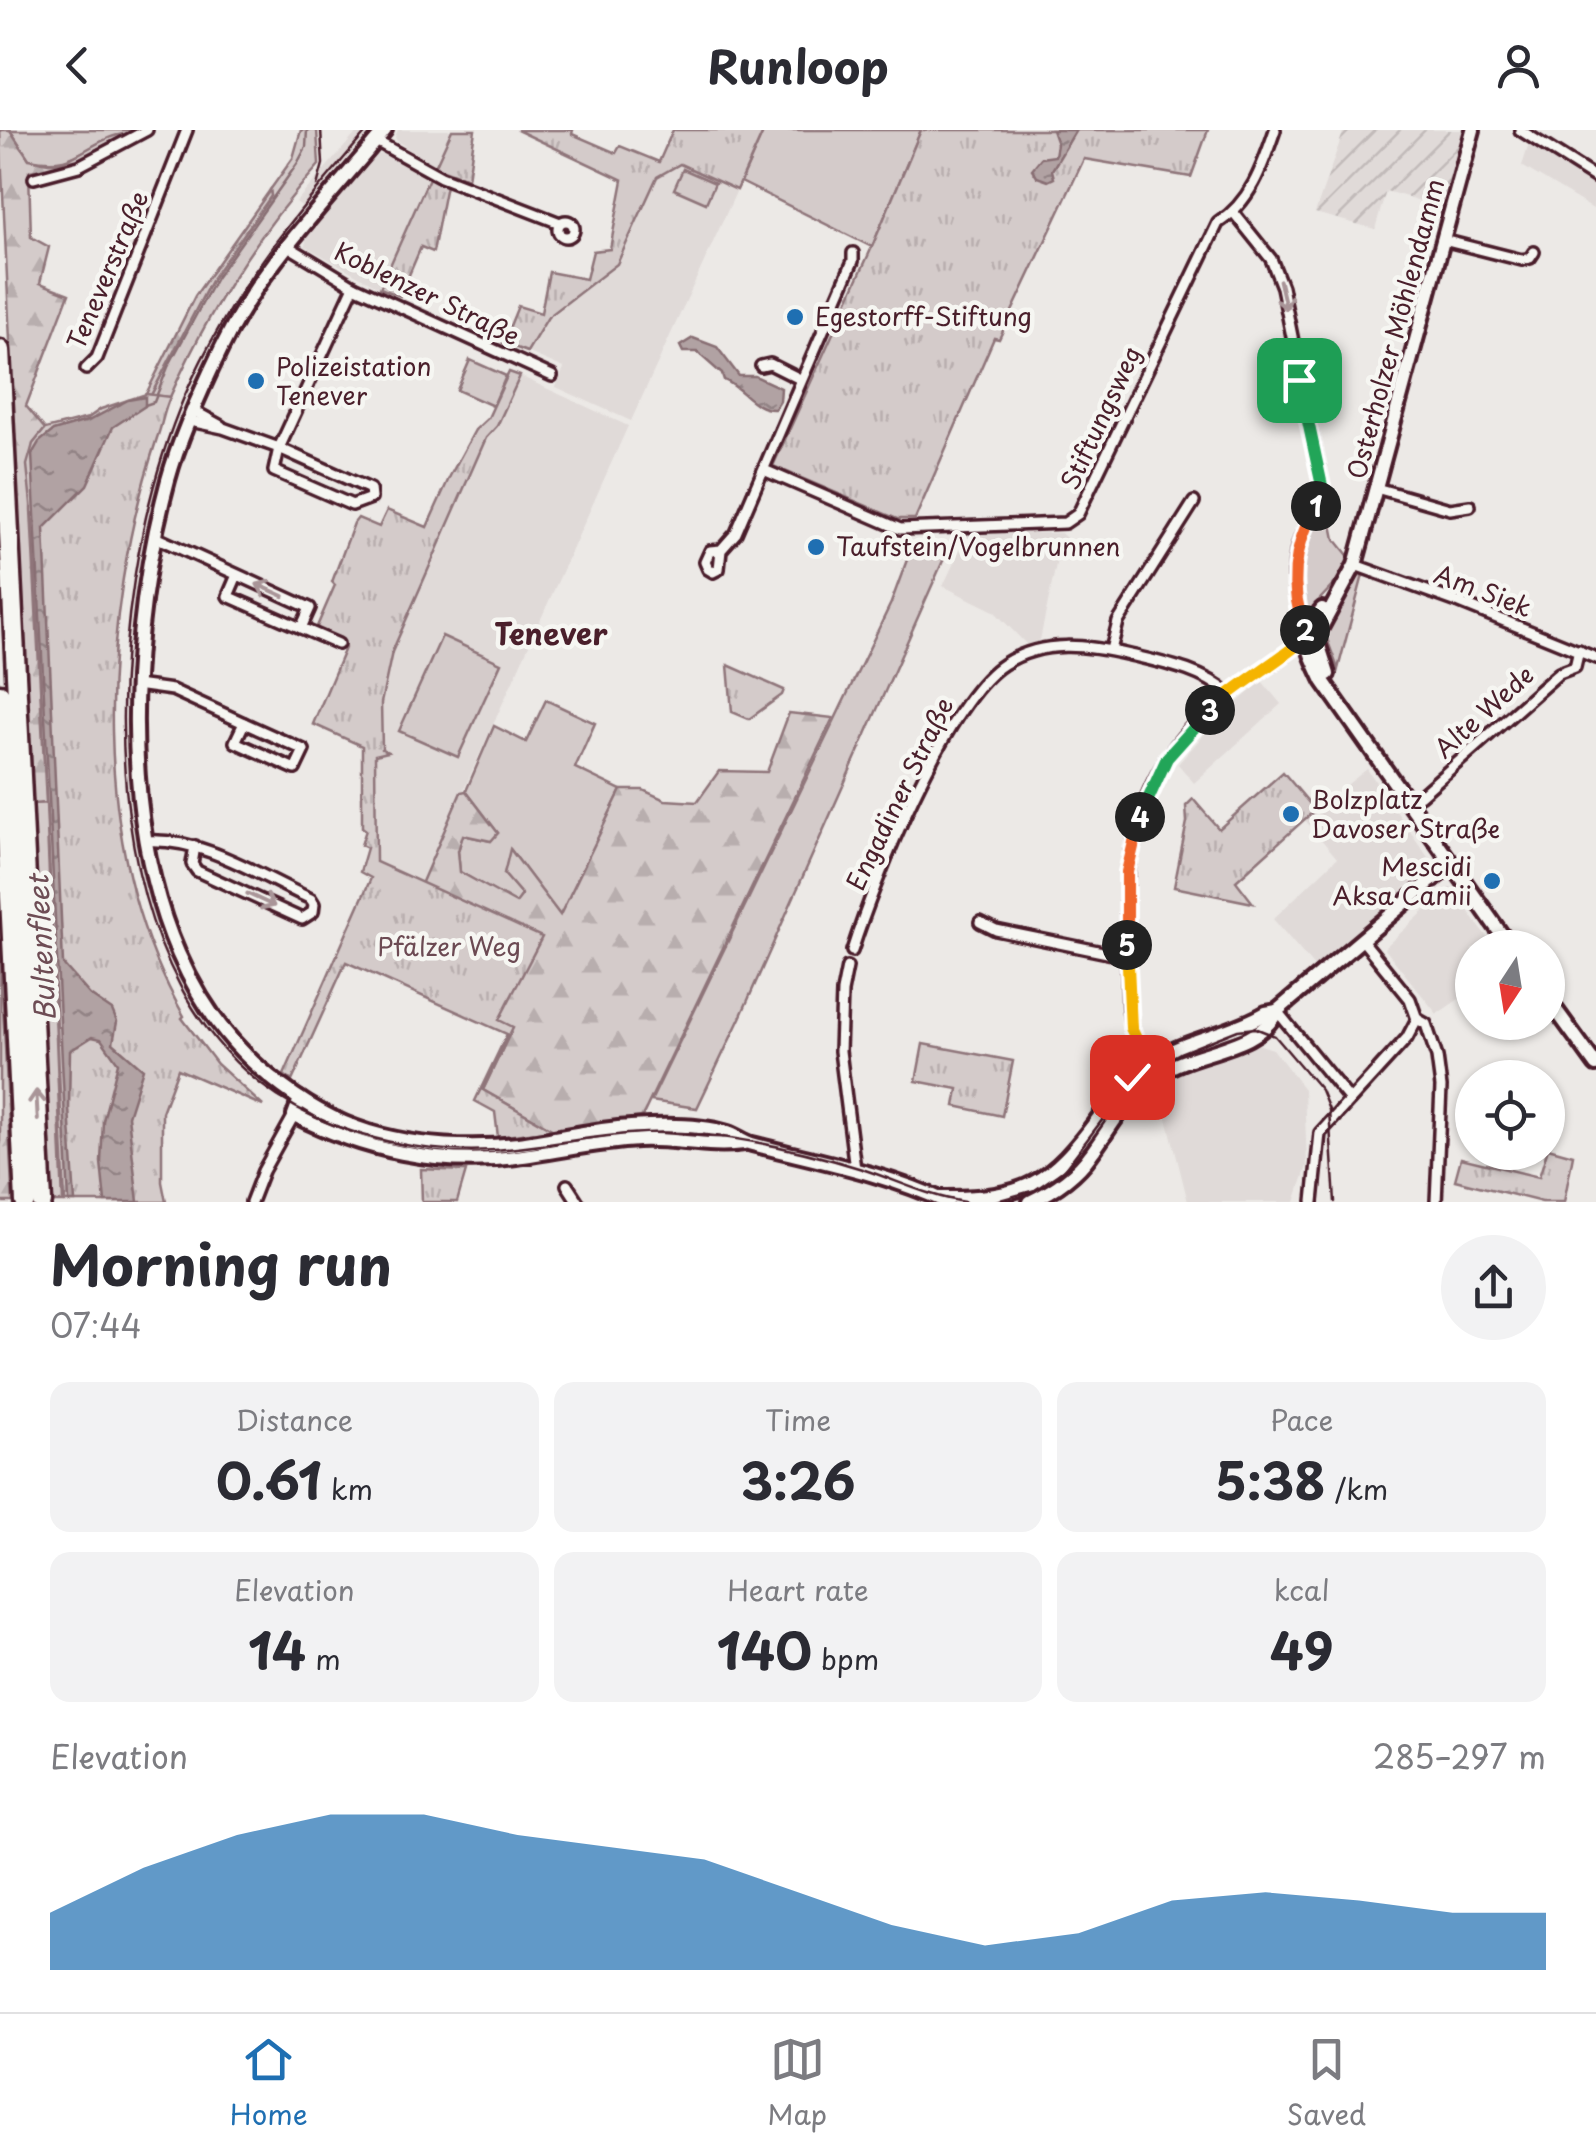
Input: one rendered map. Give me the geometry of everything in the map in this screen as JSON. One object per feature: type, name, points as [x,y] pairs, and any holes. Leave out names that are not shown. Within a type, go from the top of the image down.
[{"type":"highway","points":[[0,350],[42,1202]]},
{"type":"highway","points":[[0,694],[25,1202]]},
{"type":"street","points":[[34,178],[79,166],[147,130]]},
{"type":"street","name":"Teneverstraße","points":[[86,368],[97,358],[187,130]]},
{"type":"street","name":"Stiftungsweg","points":[[764,470],[900,529],[1065,523],[1078,514],[1218,222],[1234,212],[1259,174],[1275,130]]},
{"type":"street","name":"Osterholzer Möhlendamm","points":[[1312,637],[1313,620],[1340,595],[1355,565],[1473,130]]},
{"type":"street","points":[[1520,130],[1596,178]]},
{"type":"street","points":[[560,222],[442,177],[380,136],[286,245],[223,344],[169,476],[141,622],[136,685],[136,736],[147,841],[170,937],[201,1002],[250,1060],[300,1099],[345,1124],[432,1144],[480,1146],[636,1127],[690,1128],[728,1133],[748,1143],[855,1169],[942,1200],[1004,1198],[1035,1183],[1066,1160],[1113,1097],[1148,1064],[1276,1011],[1451,864]]},
{"type":"street","points":[[1234,212],[1271,259],[1282,287],[1322,486],[1321,497],[1296,553],[1296,598],[1312,637],[1309,651],[1323,681],[1498,930]]},
{"type":"street","points":[[1443,240],[1522,260],[1534,252]]},
{"type":"street","name":"Koblenzer Straße","points":[[286,245],[354,286],[552,376]]},
{"type":"street","points":[[721,550],[736,533],[853,261],[853,253]]},
{"type":"street","points":[[192,416],[279,448],[370,489],[370,498],[352,505],[274,471],[279,448],[354,286]]},
{"type":"street","points":[[761,366],[770,364],[800,379]]},
{"type":"street","points":[[1376,488],[1450,509],[1470,506]]},
{"type":"street","points":[[1110,650],[1118,622],[1194,502]]},
{"type":"street","points":[[155,536],[310,608],[301,628]]},
{"type":"street","name":"Am Siek","points":[[1355,565],[1596,658]]},
{"type":"street","points":[[237,576],[228,596],[338,644]]},
{"type":"street","points":[[1148,1064],[1131,1028],[1127,957],[1127,872],[1135,830],[1156,779],[1182,737],[1228,693],[1312,637]]},
{"type":"street","name":"Engadiner Straße","points":[[852,951],[898,832],[950,729],[981,683],[1003,664],[1039,648],[1086,645],[1195,673],[1218,683],[1228,693]]},
{"type":"street","name":"Alte Wede","points":[[1408,802],[1421,796],[1559,673],[1575,667],[1579,650]]},
{"type":"street","points":[[136,685],[172,690],[304,750],[295,769],[235,742],[244,723]]},
{"type":"street","points":[[147,841],[172,840],[195,846],[311,899],[313,912],[302,919],[197,871],[192,864],[195,846]]},
{"type":"street","points":[[980,922],[996,930],[1127,957]]},
{"type":"street","points":[[1363,941],[1410,1000],[1417,1018],[1426,1024],[1440,1074],[1436,1202]]},
{"type":"street","points":[[847,967],[840,1051],[855,1169]]},
{"type":"street","points":[[1030,1202],[1048,1193],[1087,1160],[1121,1108],[1143,1085],[1186,1059],[1238,1042],[1272,1023],[1276,1011]]},
{"type":"street","points":[[1276,1011],[1350,1100]]},
{"type":"street","points":[[1313,1202],[1318,1140],[1407,1038],[1417,1018]]},
{"type":"street","points":[[1565,1022],[1596,1065]]},
{"type":"street","points":[[1234,1026],[1240,1034],[1238,1042]]},
{"type":"street","points":[[252,1202],[300,1099]]},
{"type":"street","points":[[294,1115],[343,1137],[411,1155],[481,1160],[640,1140],[726,1146],[748,1143]]},
{"type":"street","points":[[567,1184],[578,1202]]},
{"type":"shaded area","points":[[359,130],[371,130],[304,208],[296,202]]},
{"type":"shaded area","points":[[398,130],[452,130],[435,167],[397,141]]},
{"type":"shaded area","points":[[1344,130],[1467,130],[1445,208],[1386,191],[1375,229],[1315,213]]},
{"type":"shaded area","points":[[1529,144],[1596,187],[1593,209],[1522,166]]},
{"type":"shaded area","points":[[383,154],[429,178],[380,288],[305,246],[307,235],[376,155]]},
{"type":"shaded area","points":[[680,164],[737,190],[631,421],[556,387],[564,368],[527,352],[548,317],[617,264],[657,177]]},
{"type":"shaded area","points":[[520,376],[628,426],[422,882],[376,862],[375,755],[382,749],[381,703],[392,652],[486,438],[497,426]]},
{"type":"shaded area","points":[[968,533],[1061,533],[1066,538],[1058,555],[1040,640],[1027,645],[994,611],[943,586]]},
{"type":"shaded area","points":[[1262,681],[1281,704],[1194,783],[1178,764],[1216,721]]},
{"type":"shaded area","points":[[1367,769],[1432,863],[1317,970],[1273,919],[1337,858],[1304,819]]},
{"type":"shaded area","points":[[1451,887],[1482,930],[1455,930],[1455,1002],[1437,1014],[1384,948]]},
{"type":"shaded area","points":[[1257,1044],[1273,1049],[1304,1089],[1307,1166],[1295,1202],[1188,1202],[1158,1082]]},
{"type":"green space","points":[[0,130],[10,130],[29,159],[50,163],[73,157],[111,137],[129,135],[73,165],[29,171],[31,237],[49,247],[40,283],[69,294],[26,406],[45,429],[33,444],[31,509],[46,803],[32,804]]},
{"type":"green space","points":[[10,130],[140,130],[103,141],[67,159],[44,161],[29,159]]},
{"type":"green space","points":[[301,130],[317,130],[319,165],[235,275],[200,334],[170,397],[151,395],[212,279],[293,158]]},
{"type":"green space","points":[[452,130],[475,130],[468,179],[435,167]]},
{"type":"green space","points":[[517,130],[573,130],[572,134],[616,153],[620,146],[659,162],[673,130],[764,130],[737,190],[680,164],[657,177],[617,264],[548,317],[527,352],[503,343],[518,306],[541,313],[549,272],[586,279],[593,251],[610,249],[623,180]]},
{"type":"green space","points":[[764,130],[921,130],[872,247],[741,182]]},
{"type":"green space","points":[[921,130],[1208,130],[1191,177],[1084,159],[999,339],[994,338],[915,519],[897,519],[773,466]]},
{"type":"green space","points":[[683,169],[715,183],[706,203],[674,189]]},
{"type":"green space","points":[[429,178],[446,185],[433,252],[421,247],[400,296],[380,288]]},
{"type":"green space","points":[[270,190],[271,196],[212,279],[151,395],[146,394],[195,296]]},
{"type":"green space","points":[[470,360],[506,376],[493,406],[457,390]]},
{"type":"green space","name":"Pfälzer Weg","points":[[509,372],[520,376],[497,426],[486,438],[392,652],[381,703],[382,749],[388,752],[375,755],[376,862],[542,937],[499,1020],[513,1027],[483,1090],[553,1130],[498,1137],[495,1112],[475,1101],[507,1034],[346,962],[292,1081],[284,1075],[371,878],[360,872],[367,848],[361,845],[366,830],[362,827],[362,746],[313,724],[345,648],[342,641],[316,629],[335,585],[332,582],[354,523],[358,518],[379,527],[387,510],[427,527],[450,476],[475,430],[488,418]]},
{"type":"green space","points":[[146,394],[170,397],[137,507],[123,580],[114,655],[112,731],[117,806],[131,880],[153,950],[182,1018],[217,1064],[263,1106],[178,1069],[162,1112],[162,1182],[166,1202],[65,1202],[34,532],[27,465],[33,444],[45,429],[88,418],[101,409]]},
{"type":"green space","points":[[1328,505],[1335,539],[1351,559],[1306,614],[1302,557],[1311,532]]},
{"type":"green space","points":[[950,545],[697,1108],[651,1101],[891,603],[911,549]]},
{"type":"green space","points":[[1363,575],[1338,669],[1323,628],[1357,577]]},
{"type":"green space","points":[[442,636],[501,663],[458,757],[399,731]]},
{"type":"green space","points":[[728,665],[784,690],[782,695],[749,719],[732,712]]},
{"type":"green space","points":[[546,700],[595,723],[575,768],[621,790],[560,916],[511,850],[504,874],[522,895],[516,904],[460,872],[458,851],[463,835],[490,841],[498,833],[466,791],[494,726],[526,742]]},
{"type":"green space","points":[[789,713],[833,718],[642,1117],[553,1130],[483,1090],[512,1028],[499,1021],[422,882],[461,792],[466,791],[498,833],[491,841],[463,835],[458,851],[460,872],[516,903],[522,895],[504,874],[510,849],[560,915],[621,790],[643,790],[665,800],[697,802],[719,771],[767,772]]},
{"type":"green space","points":[[1283,772],[1315,810],[1236,881],[1253,903],[1174,887],[1187,822],[1186,806],[1193,799],[1219,829]]},
{"type":"green space","points":[[46,803],[63,1202],[53,1202],[32,804]]},
{"type":"green space","points":[[0,945],[12,1189],[13,1202],[0,1202]]},
{"type":"green space","points":[[923,1044],[1013,1061],[1002,1116],[955,1106],[958,1089],[916,1081]]},
{"type":"green space","points":[[1565,1153],[1573,1155],[1564,1202],[1542,1202],[1455,1180],[1458,1170],[1510,1170],[1539,1177],[1541,1170],[1565,1170]]},
{"type":"green space","points":[[421,1169],[466,1171],[457,1202],[422,1202]]},
{"type":"water","points":[[1052,130],[1076,130],[1052,170],[1054,178],[1048,181],[1037,177],[1032,169],[1041,158],[1055,156],[1057,144]]},
{"type":"water","points":[[693,338],[717,347],[739,376],[755,376],[781,388],[775,409],[754,403],[697,352],[683,352],[680,346]]},
{"type":"water","points":[[145,397],[145,406],[113,427],[87,485],[44,528],[63,964],[90,995],[112,1010],[117,1022],[113,1043],[143,1069],[128,1116],[138,1202],[105,1202],[101,1162],[103,1121],[118,1063],[101,1039],[92,1037],[70,1051],[75,1202],[69,1202],[32,454],[53,431],[90,420],[128,400]]},
{"type":"waterway","name":"Bultenfleet","points":[[145,405],[154,402],[168,367],[216,278],[297,164],[306,147],[307,130]]},
{"type":"tram line","points":[[317,186],[323,164],[321,130]]},
{"type":"tram line","points":[[368,130],[266,255],[222,322],[185,395],[155,480],[134,579],[124,684],[126,791],[144,894],[180,986],[236,1063],[315,1117],[389,1142],[466,1151],[628,1134],[717,1136],[821,1157],[965,1202]]},
{"type":"tram line","points":[[993,1202],[1035,1190],[1064,1170],[1122,1094],[1147,1071],[1180,1053],[1238,1030],[1255,1028],[1275,1036],[1321,1090],[1329,1110],[1335,1202]]},
{"type":"place","name":"Egestorff-Stiftung","points":[[795,317]]},
{"type":"place","name":"Polizeistation Tenever","points":[[256,381]]},
{"type":"place","name":"Taufstein/Vogelbrunnen","points":[[816,547]]},
{"type":"place","name":"Bolzplatz Davoser Straße","points":[[1291,814]]},
{"type":"place","name":"Mescidi Aksa Camii","points":[[1492,881]]},
{"type":"district","name":"Tenever","points":[[551,635]]},
{"type":"route","points":[[1132,1077],[1148,1064],[1131,1028],[1128,1009],[1125,892],[1135,830],[1148,794],[1167,758],[1202,717],[1228,693],[1308,636],[1296,598],[1296,553],[1321,497],[1322,486],[1299,380]]}]
